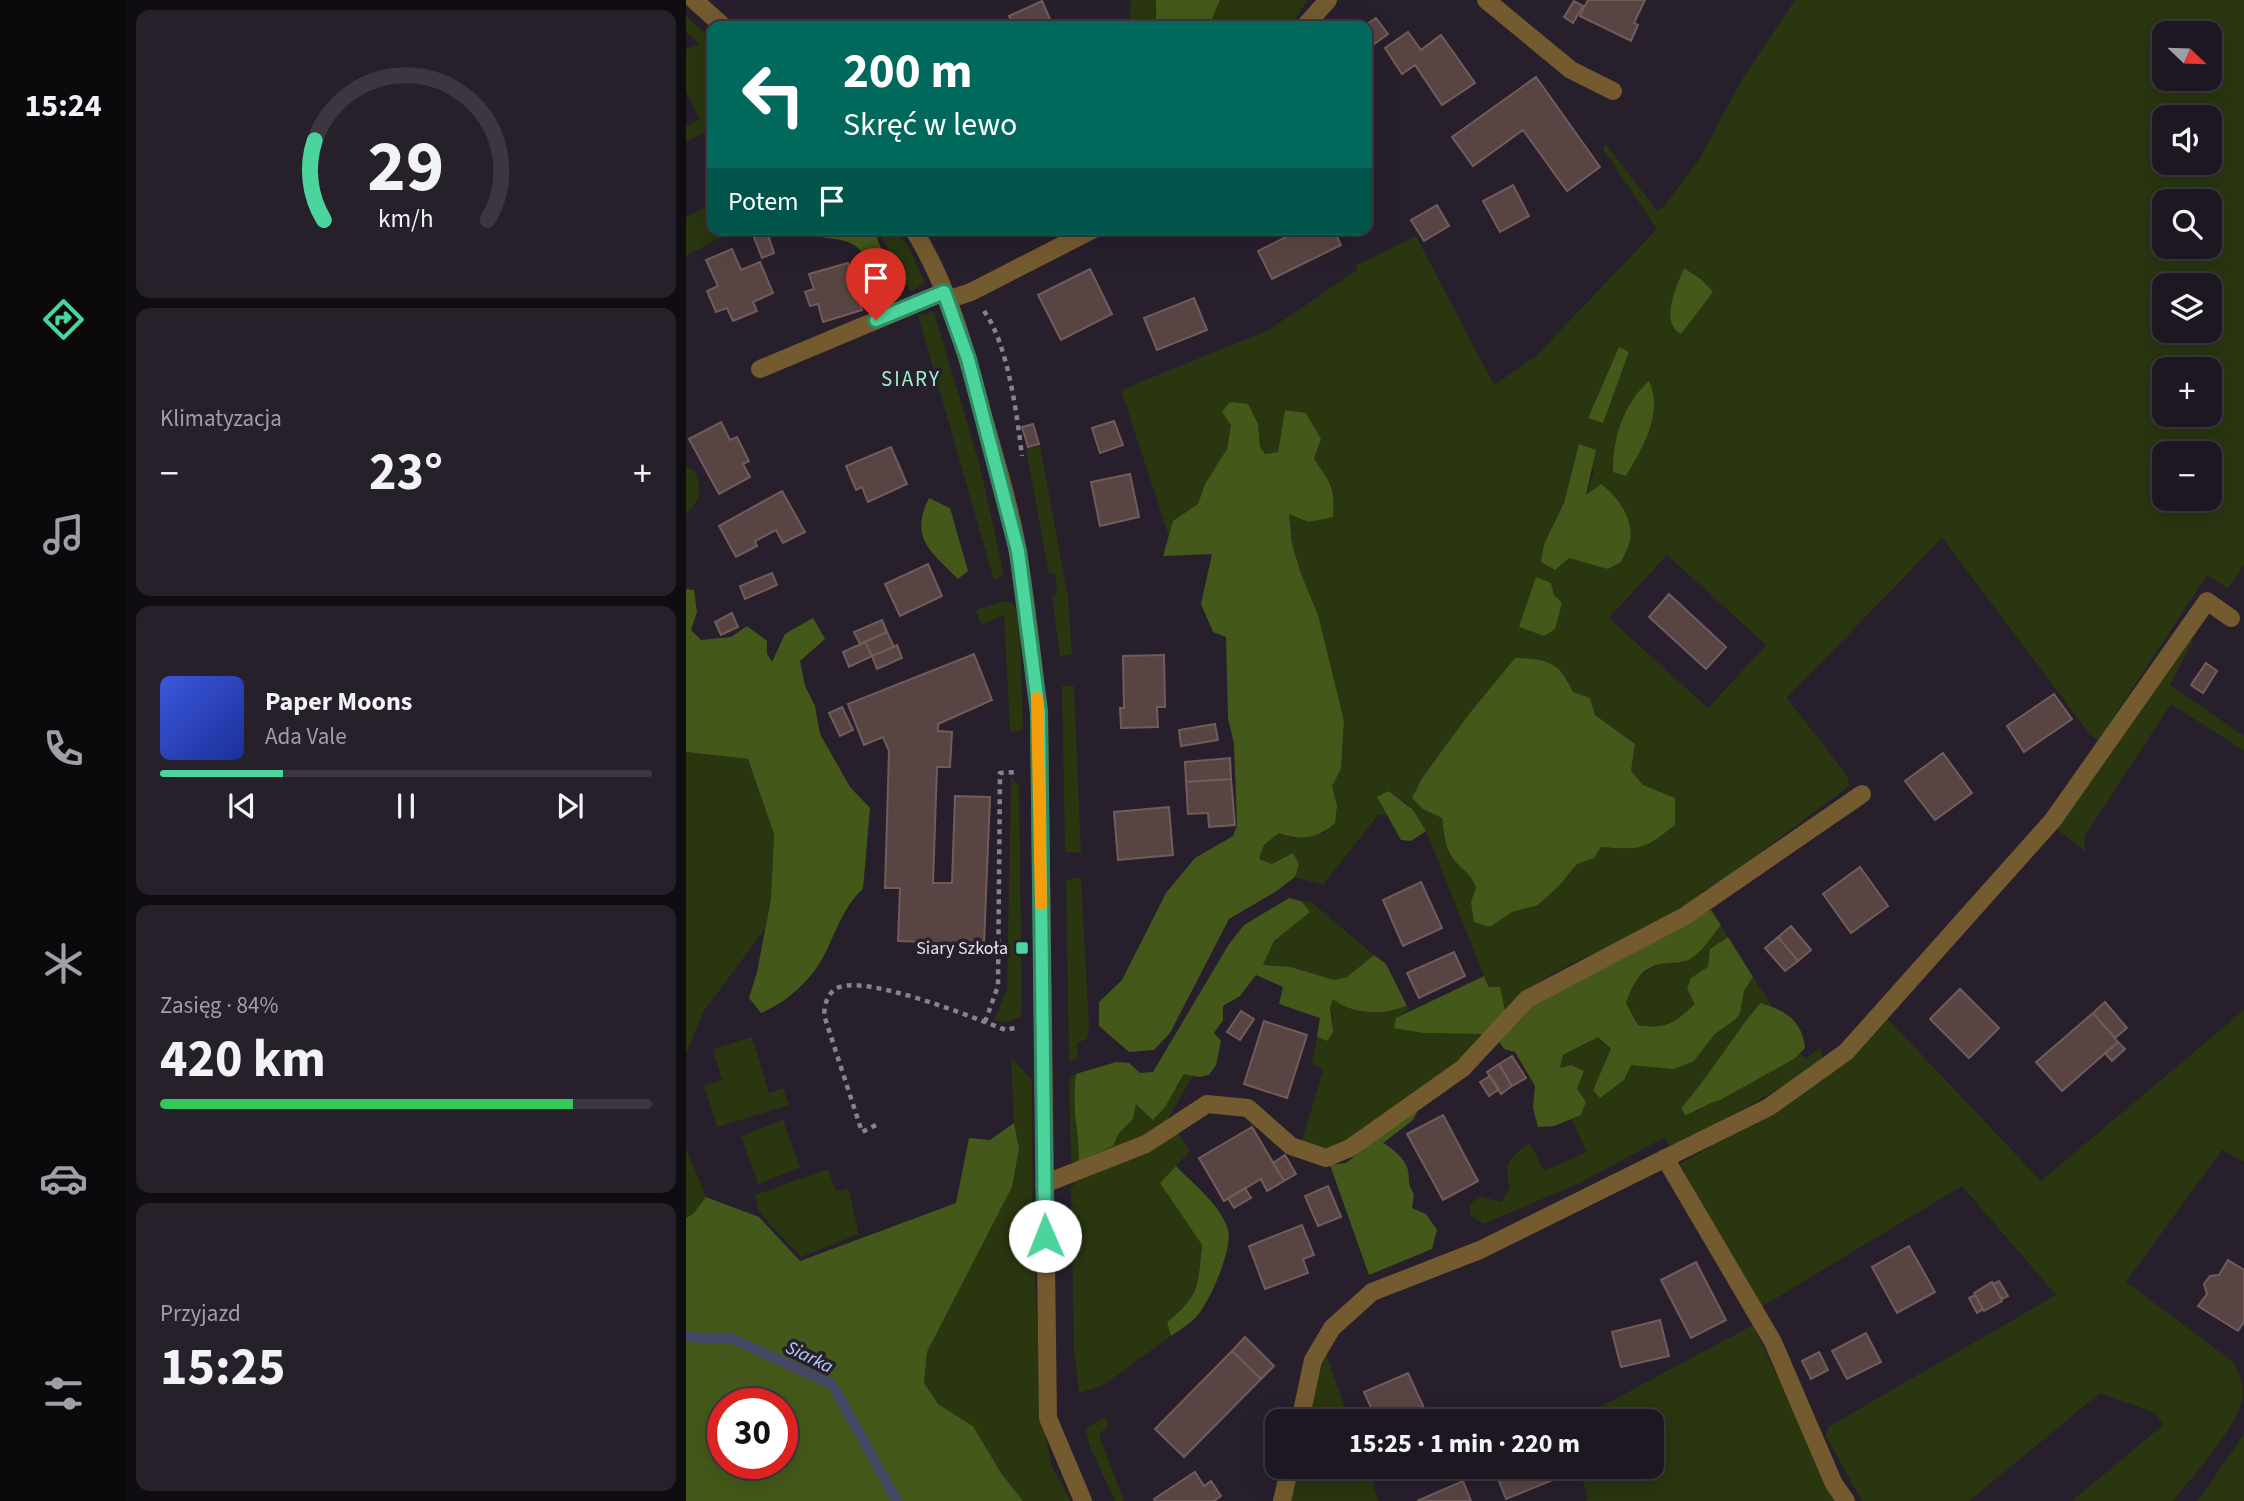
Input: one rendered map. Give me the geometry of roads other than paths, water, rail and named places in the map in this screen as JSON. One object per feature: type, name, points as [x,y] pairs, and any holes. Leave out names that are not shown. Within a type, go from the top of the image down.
[{"type":"street","points":[[694,0],[717,21]]},
{"type":"street","points":[[1309,21],[1328,0]]},
{"type":"street","points":[[1486,0],[1571,70],[1613,90]]},
{"type":"street","points":[[917,235],[925,247],[968,359],[1018,551],[1039,712],[1048,1418],[1083,1501]]},
{"type":"street","points":[[760,369],[945,296],[971,292],[1082,235]]},
{"type":"street","points":[[1303,1409],[1313,1360],[1332,1328],[1372,1292],[1480,1250],[1769,1107],[1846,1052],[2053,820],[2207,601],[2231,618]]},
{"type":"street","points":[[1044,1184],[1146,1144],[1207,1104],[1248,1108],[1291,1146],[1326,1158],[1350,1148],[1462,1068],[1527,999],[1729,893],[1862,794]]},
{"type":"street","points":[[1665,1158],[1773,1342],[1834,1484],[1846,1501]]},
{"type":"street","points":[[1282,1501],[1287,1479]]},
{"type":"waterway","name":"Siarka","points":[[686,1337],[733,1339],[832,1384],[897,1501]]},
{"type":"place","name":"Siary Szkoła","points":[[1022,948]]},
{"type":"district","name":"SIARY","points":[[911,379]]}]
